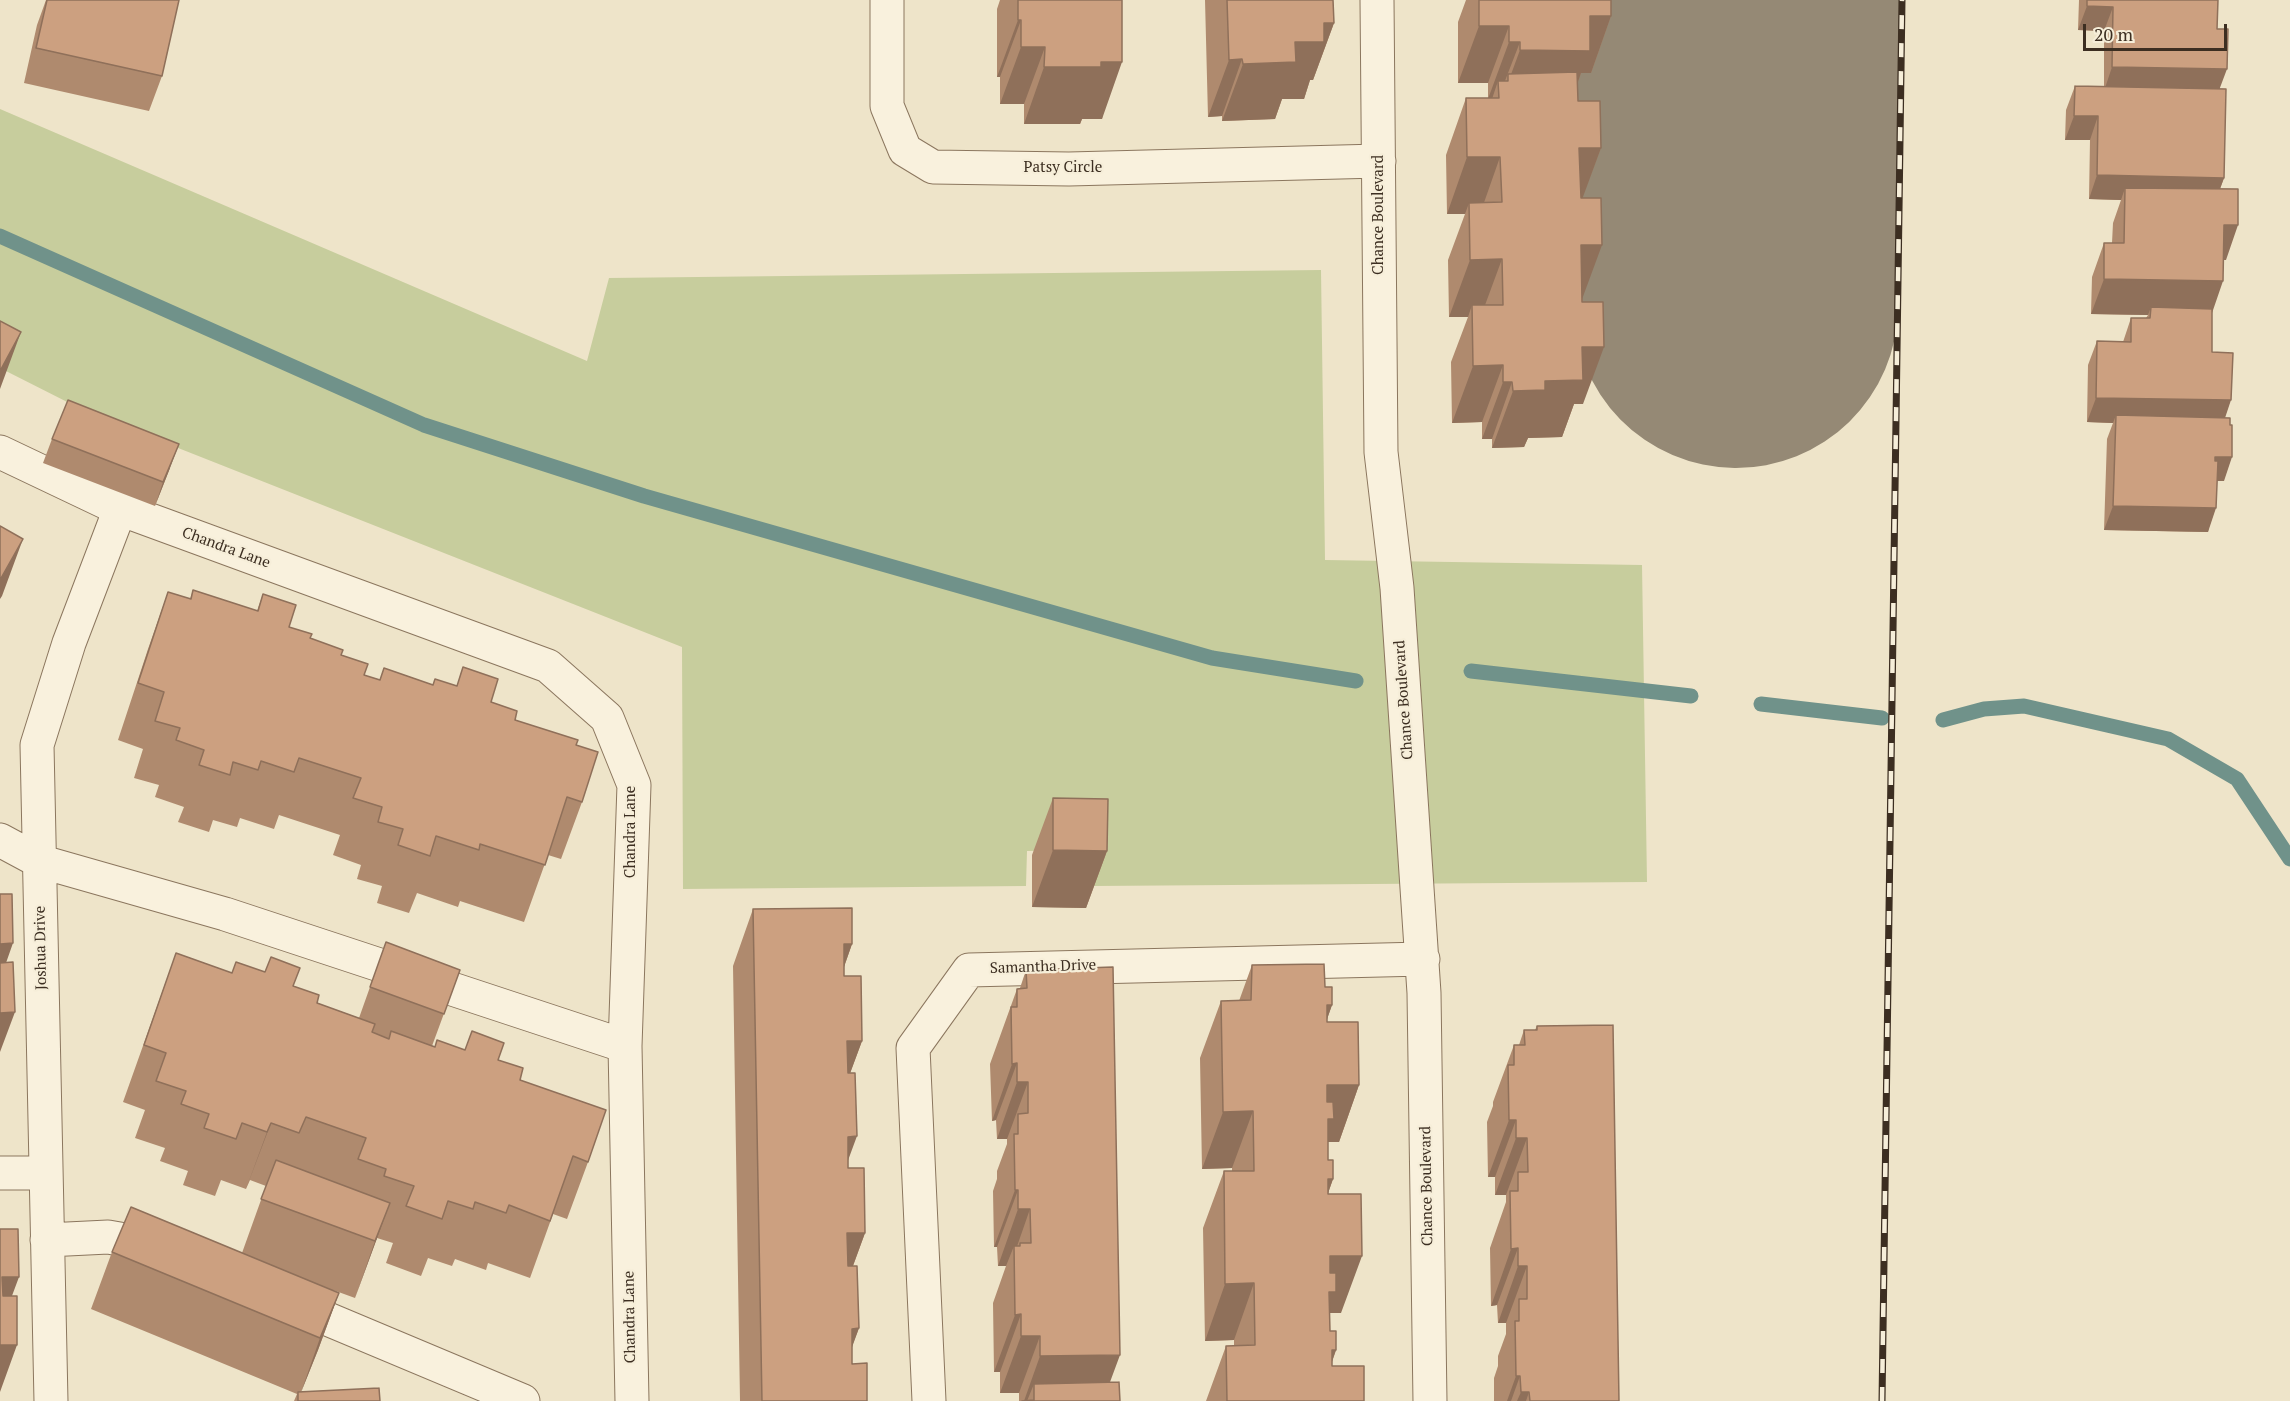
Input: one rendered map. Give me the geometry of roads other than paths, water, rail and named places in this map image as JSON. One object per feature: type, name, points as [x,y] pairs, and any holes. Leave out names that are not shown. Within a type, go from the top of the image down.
[{"type":"street","name":"Patsy Circle","points":[[887,0],[887,106],[904,150],[933,167],[1070,169],[1379,161]]},
{"type":"street","name":"Chance Boulevard","points":[[1377,0],[1381,452],[1396,588],[1423,959],[1430,1401]]},
{"type":"street","name":"Chandra Lane","points":[[0,452],[120,509],[548,666],[607,718],[634,785],[625,1046],[632,1401]]},
{"type":"street","name":"Joshua Drive","points":[[51,1401],[37,745],[69,643],[120,509]]},
{"type":"street","points":[[0,840],[39,861],[225,914],[625,1046]]},
{"type":"street","points":[[0,861],[39,861]]},
{"type":"street","name":"Samantha Drive","points":[[929,1401],[913,1048],[969,969],[1423,959]]},
{"type":"street","points":[[0,1173],[46,1173]]},
{"type":"street","points":[[47,1240],[108,1237],[148,1244],[192,1262]]},
{"type":"street","points":[[258,1290],[523,1401]]},
{"type":"waterway","points":[[0,236],[424,425],[644,496],[1212,658],[1356,681]]},
{"type":"waterway","points":[[1471,671],[1691,696]]},
{"type":"waterway","points":[[1761,704],[1882,718]]},
{"type":"waterway","points":[[1943,720],[1984,709],[2024,706],[2168,739],[2237,779],[2290,859]]},
{"type":"railway","points":[[1882,1401],[1902,0]]}]
